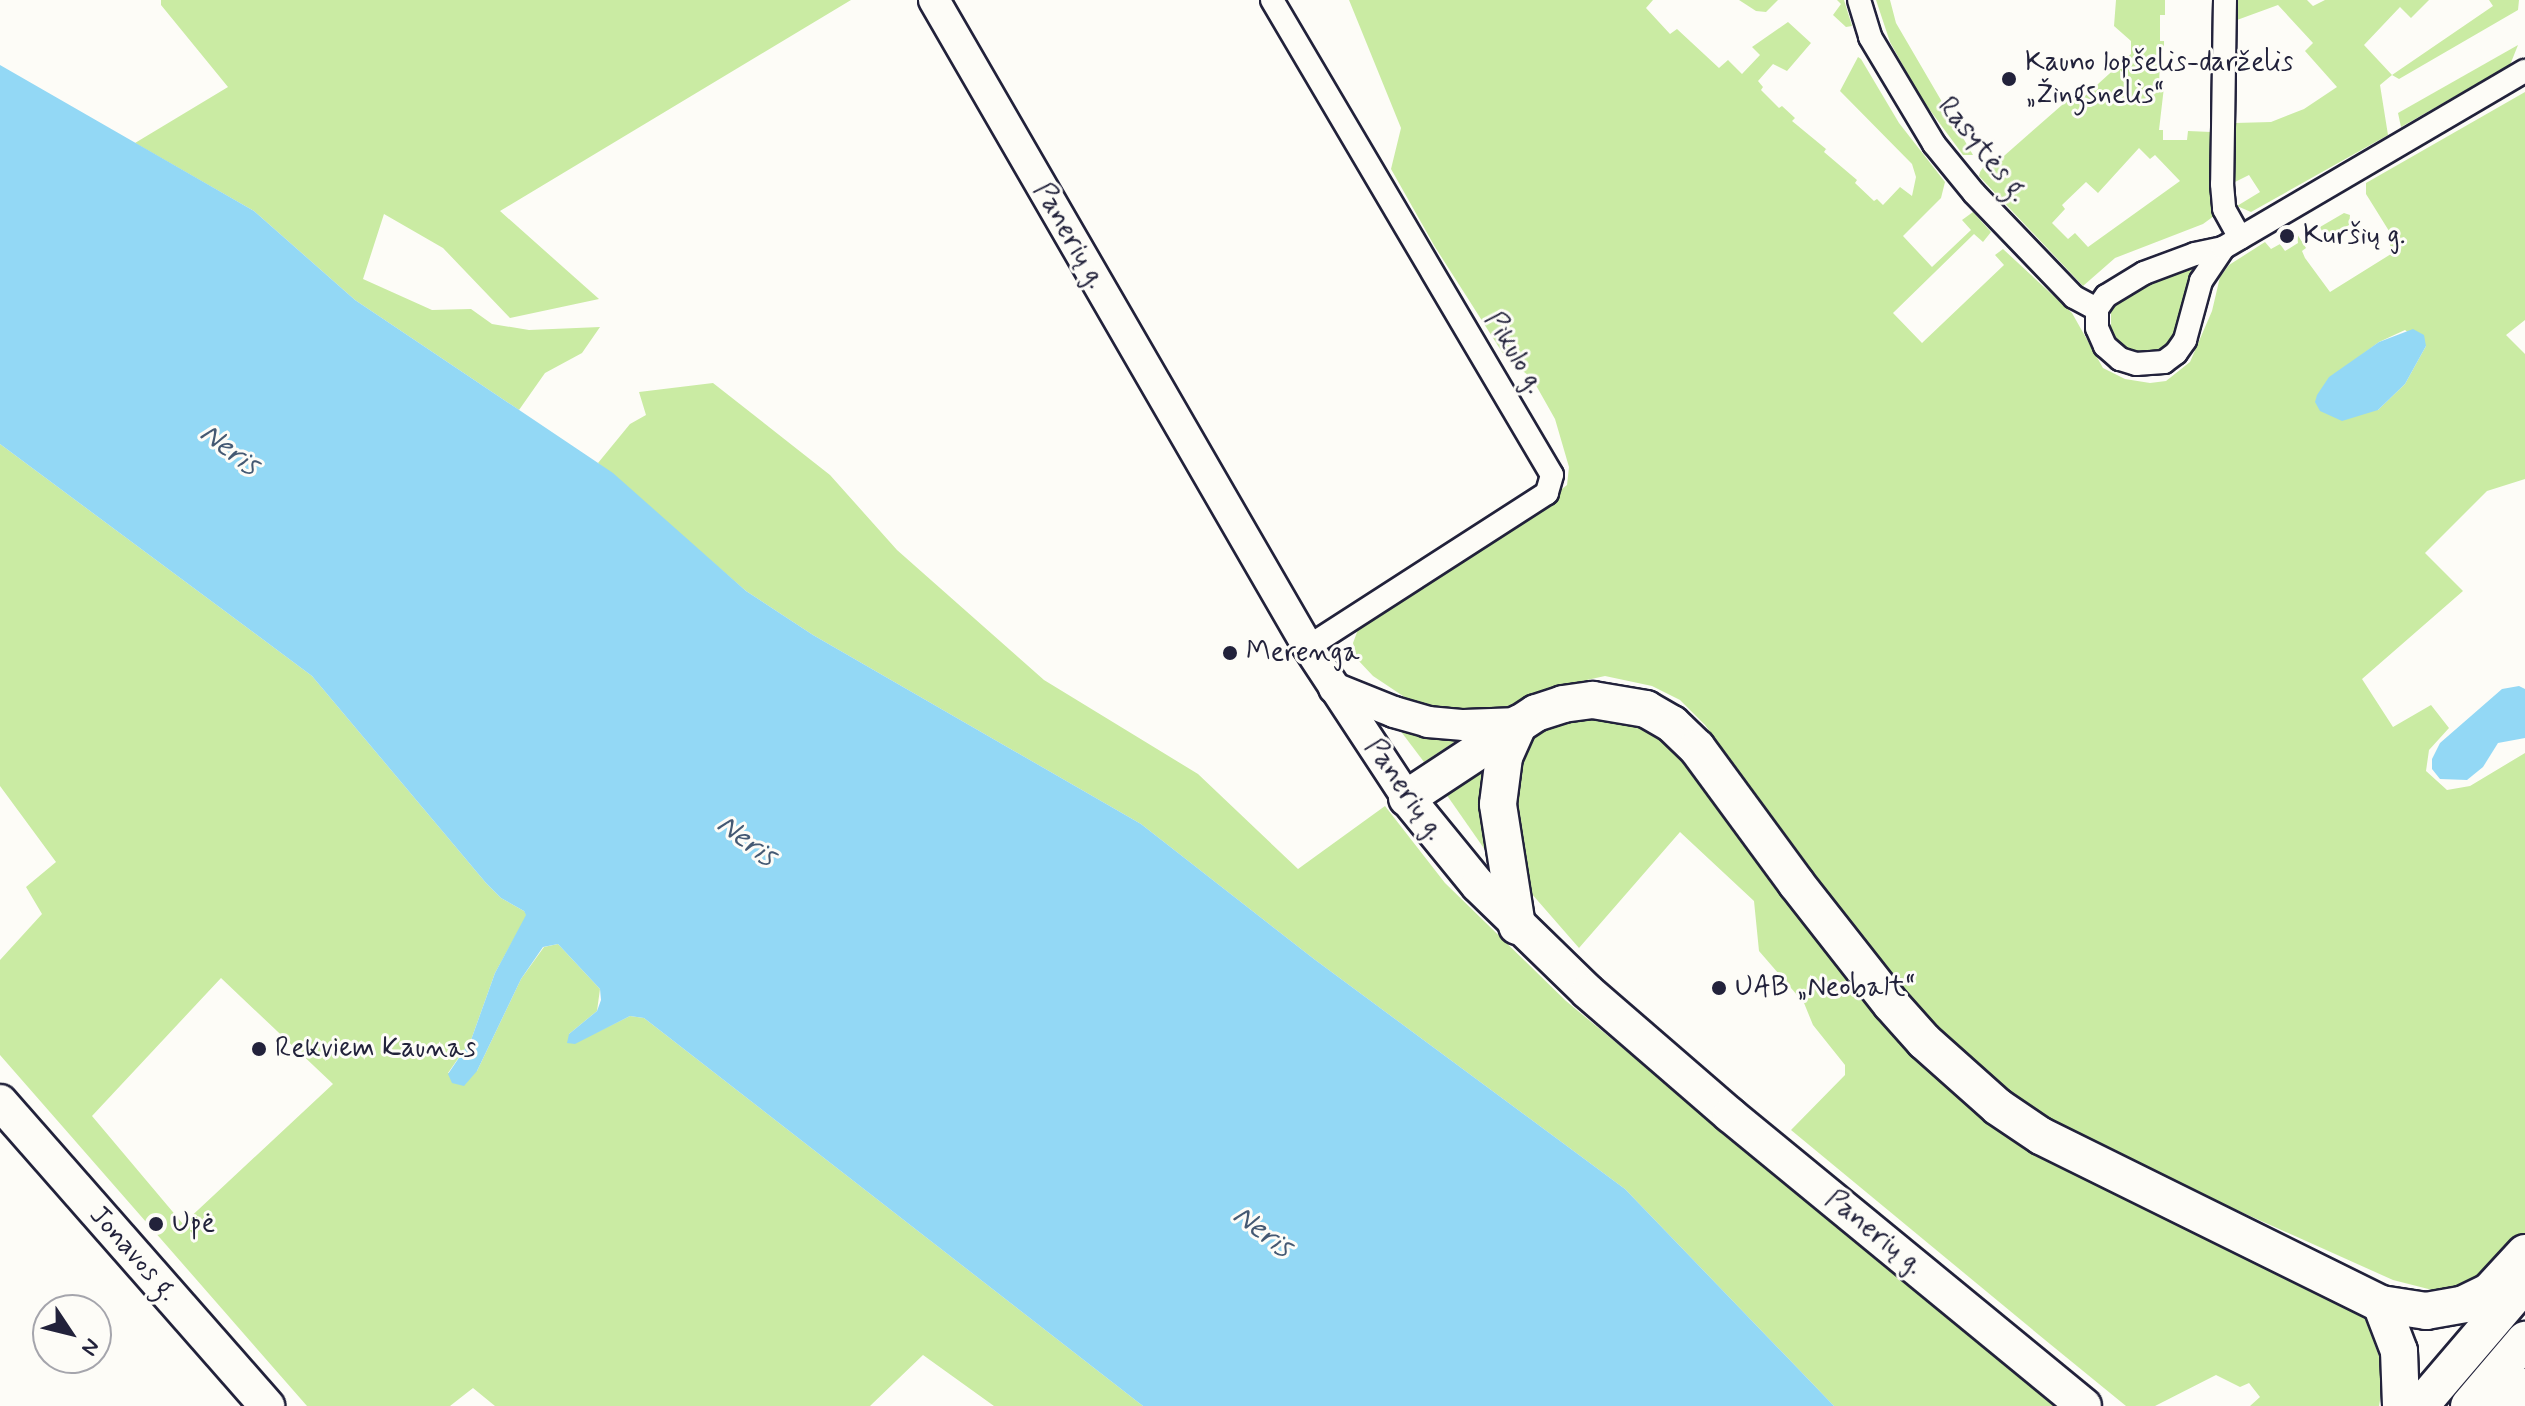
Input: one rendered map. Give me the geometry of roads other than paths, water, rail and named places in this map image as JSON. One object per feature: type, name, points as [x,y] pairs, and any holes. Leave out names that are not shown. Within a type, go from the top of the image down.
[{"type":"highway","points":[[1407,798],[1519,723],[1563,704],[1593,700],[1631,704],[1659,715],[1697,748],[1891,1004],[1924,1041],[1998,1107],[2085,1161],[2317,1270],[2381,1304],[2426,1311],[2464,1304],[2489,1292],[2525,1253]]},
{"type":"highway","points":[[1517,926],[1498,804],[1504,757],[1519,723]]},
{"type":"highway","points":[[2405,1402],[2525,1283]]},
{"type":"highway","points":[[2381,1304],[2399,1351],[2405,1402]]},
{"type":"highway","points":[[2469,1406],[2525,1340]]},
{"type":"highway","points":[[2509,1406],[2525,1387]]},
{"type":"main road","name":"Panerių g.","points":[[934,0],[1308,647],[1407,798],[1448,851],[1517,926],[1730,1115],[2084,1406]]},
{"type":"main road","points":[[1334,688],[1428,722],[1464,725],[1519,723]]},
{"type":"main road","name":"Jonavos g.","points":[[0,1102],[267,1406]]},
{"type":"street","name":"Pikulo g.","points":[[1272,0],[1552,475],[1547,493],[1308,647]]},
{"type":"street","name":"Rasytės g.","points":[[1859,0],[1870,37],[1934,144],[1974,193],[2074,297],[2097,309]]},
{"type":"street","points":[[2225,0],[2222,184],[2232,243]]},
{"type":"street","points":[[2232,243],[2201,281],[2185,340],[2176,353],[2164,362],[2149,365],[2120,359],[2105,346],[2097,328],[2097,309],[2120,285],[2144,273],[2232,243],[2525,71]]},
{"type":"water","name":"Neris","points":[[0,65],[254,211],[355,300],[613,473],[746,591],[813,635],[1141,824],[1314,959],[1625,1189],[1834,1406],[1143,1406],[644,1018],[630,1016],[575,1044],[567,1043],[569,1034],[597,1011],[601,1000],[600,989],[558,944],[543,947],[521,979],[477,1071],[464,1086],[452,1083],[448,1074],[471,1040],[495,973],[526,915],[524,911],[501,898],[486,883],[312,676],[0,444]]},
{"type":"water","points":[[2413,329],[2424,335],[2426,346],[2405,384],[2378,410],[2342,421],[2320,411],[2315,402],[2329,377],[2379,342]]},
{"type":"water","points":[[2519,686],[2525,689],[2525,738],[2498,743],[2483,767],[2467,780],[2440,779],[2432,769],[2432,759],[2440,743],[2502,689]]},
{"type":"place","name":"Kauno lopšelis-darželis „Žingsnelis“","points":[[2009,79]]},
{"type":"place","name":"Kuršių g.","points":[[2287,236]]},
{"type":"place","name":"Merenga","points":[[1230,653]]},
{"type":"place","name":"UAB „Neobalt“","points":[[1719,988]]},
{"type":"place","name":"Rekviem Kaunas","points":[[259,1049]]},
{"type":"place","name":"Upė","points":[[156,1224]]}]
